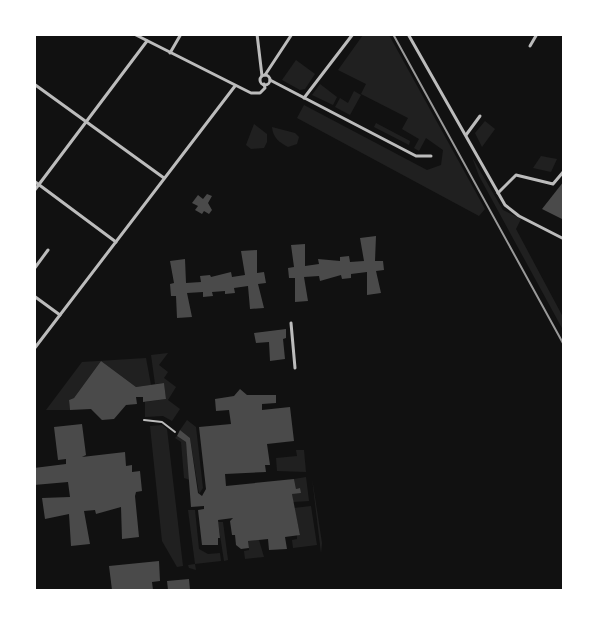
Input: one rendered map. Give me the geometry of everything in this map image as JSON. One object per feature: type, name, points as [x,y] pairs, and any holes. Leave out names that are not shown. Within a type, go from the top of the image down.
[{"type":"street","points":[[134,34],[235,86],[256,94],[265,88],[260,80],[292,34]]},
{"type":"street","points":[[170,53],[181,34]]},
{"type":"street","points":[[257,34],[264,75],[270,80],[416,156],[431,156]]},
{"type":"street","points":[[304,98],[353,34]]},
{"type":"street","points":[[408,34],[415,42],[505,205],[519,216],[564,239]]},
{"type":"street","points":[[530,46],[537,34]]},
{"type":"street","points":[[415,42],[417,35]]},
{"type":"street","points":[[34,191],[88,123],[147,41]]},
{"type":"street","points":[[264,84],[270,80]]},
{"type":"street","points":[[34,84],[164,178]]},
{"type":"street","points":[[34,349],[235,86]]},
{"type":"street","points":[[466,135],[480,116]]},
{"type":"street","points":[[498,193],[516,175],[553,184],[564,171]]},
{"type":"street","points":[[34,181],[116,242]]},
{"type":"street","points":[[34,269],[48,250]]},
{"type":"street","points":[[34,296],[60,315]]},
{"type":"street","points":[[291,323],[295,368]]},
{"type":"street","points":[[144,420],[162,422],[175,432]]},
{"type":"shaded area","points":[[363,35],[389,35],[485,209],[479,216],[297,118],[304,105],[427,170],[441,165],[443,150],[426,138],[419,151],[414,148],[419,139],[402,129],[408,118],[361,94],[366,84],[338,70]]},
{"type":"shaded area","points":[[296,60],[315,74],[305,89],[300,90],[282,80]]},
{"type":"shaded area","points":[[320,84],[337,97],[333,105],[312,95]]},
{"type":"shaded area","points":[[354,91],[361,95],[350,115],[335,107],[340,98],[348,103]]},
{"type":"shaded area","points":[[485,121],[495,129],[482,147],[475,133]]},
{"type":"shaded area","points":[[376,123],[410,141],[409,145],[374,127]]},
{"type":"shaded area","points":[[254,124],[267,134],[264,148],[251,149],[246,145]]},
{"type":"shaded area","points":[[272,127],[295,133],[299,137],[297,144],[288,147],[282,143],[275,137]]},
{"type":"shaded area","points":[[541,156],[557,159],[551,172],[533,168]]},
{"type":"shaded area","points":[[472,157],[503,210],[521,219],[516,229],[563,317],[563,330],[479,176]]},
{"type":"shaded area","points":[[168,353],[159,365],[168,372],[164,378],[176,387],[168,400],[180,409],[172,421],[163,416],[145,417],[145,402],[166,399],[164,383],[155,384],[151,355]]},
{"type":"shaded area","points":[[146,358],[151,385],[136,387],[101,361],[74,398],[69,400],[70,410],[46,410],[82,362]]},
{"type":"shaded area","points":[[187,420],[196,427],[203,488],[199,494],[190,438],[180,430]]},
{"type":"shaded area","points":[[162,425],[167,429],[183,566],[177,567],[162,541],[150,426]]},
{"type":"shaded area","points":[[177,436],[186,442],[190,480],[184,478],[181,442],[175,438]]},
{"type":"shaded area","points":[[296,450],[304,450],[306,472],[277,471],[276,458],[297,456]]},
{"type":"shaded area","points":[[306,477],[309,501],[293,502],[292,494],[300,488],[296,489],[294,479]]},
{"type":"shaded area","points":[[312,478],[322,543],[321,553]]},
{"type":"shaded area","points":[[311,506],[317,545],[293,548],[292,540],[297,539],[297,535],[300,534],[294,508]]},
{"type":"shaded area","points":[[188,510],[195,510],[199,549],[208,554],[220,553],[221,561],[195,564]]},
{"type":"shaded area","points":[[218,522],[223,522],[228,560],[224,561]]},
{"type":"shaded area","points":[[259,540],[264,557],[245,559],[244,551],[249,550],[248,541]]},
{"type":"shaded area","points":[[195,564],[196,570],[189,568],[188,565]]},
{"type":"building","points":[[564,181],[564,220],[542,209]]},
{"type":"building","points":[[207,194],[212,196],[208,203],[212,210],[209,214],[204,211],[202,214],[195,210],[198,206],[192,203],[198,195],[203,199]]},
{"type":"building","points":[[376,236],[375,261],[383,261],[384,270],[376,271],[381,293],[367,295],[367,272],[351,274],[351,278],[342,279],[341,275],[320,281],[319,276],[304,277],[308,301],[295,302],[295,278],[289,278],[288,268],[294,267],[291,245],[305,244],[305,266],[319,264],[318,259],[340,261],[340,257],[349,256],[350,262],[364,261],[360,238]]},
{"type":"building","points":[[257,250],[257,273],[264,272],[266,283],[258,284],[264,308],[250,309],[248,286],[234,288],[235,293],[212,292],[213,296],[203,297],[203,292],[187,293],[192,317],[177,318],[176,296],[171,296],[170,284],[174,283],[170,261],[185,259],[186,283],[201,282],[200,276],[210,275],[211,277],[231,272],[232,277],[245,275],[241,251]]},
{"type":"building","points":[[286,329],[286,338],[283,339],[285,359],[270,361],[269,342],[256,343],[254,333]]},
{"type":"building","points":[[101,361],[136,387],[164,383],[166,399],[143,402],[143,397],[136,397],[137,404],[126,405],[114,419],[102,420],[91,409],[70,410],[69,400],[74,398]]},
{"type":"building","points":[[240,389],[247,395],[276,395],[276,403],[262,404],[262,410],[290,407],[294,441],[267,444],[270,465],[265,465],[266,472],[225,474],[226,486],[294,479],[296,489],[300,488],[301,493],[292,494],[300,535],[285,537],[287,549],[269,550],[268,539],[248,541],[249,548],[241,549],[236,545],[235,535],[232,535],[230,521],[233,518],[218,520],[220,538],[218,538],[218,545],[202,545],[198,510],[204,509],[204,506],[191,507],[186,442],[177,436],[180,430],[190,438],[198,493],[202,496],[206,489],[199,427],[231,424],[229,410],[216,411],[215,399],[234,396]]},
{"type":"building","points":[[82,424],[86,455],[82,457],[125,452],[126,466],[132,465],[132,472],[140,471],[142,491],[136,492],[135,496],[139,537],[122,539],[121,507],[96,514],[95,510],[84,511],[90,544],[71,546],[69,514],[45,519],[42,498],[70,497],[68,482],[34,485],[34,468],[66,464],[66,459],[58,460],[54,427]]},
{"type":"building","points":[[159,561],[160,581],[152,582],[153,590],[112,590],[109,566]]},
{"type":"building","points":[[189,579],[190,590],[168,590],[167,581]]},
{"type":"railway","points":[[393,34],[564,345]]}]
